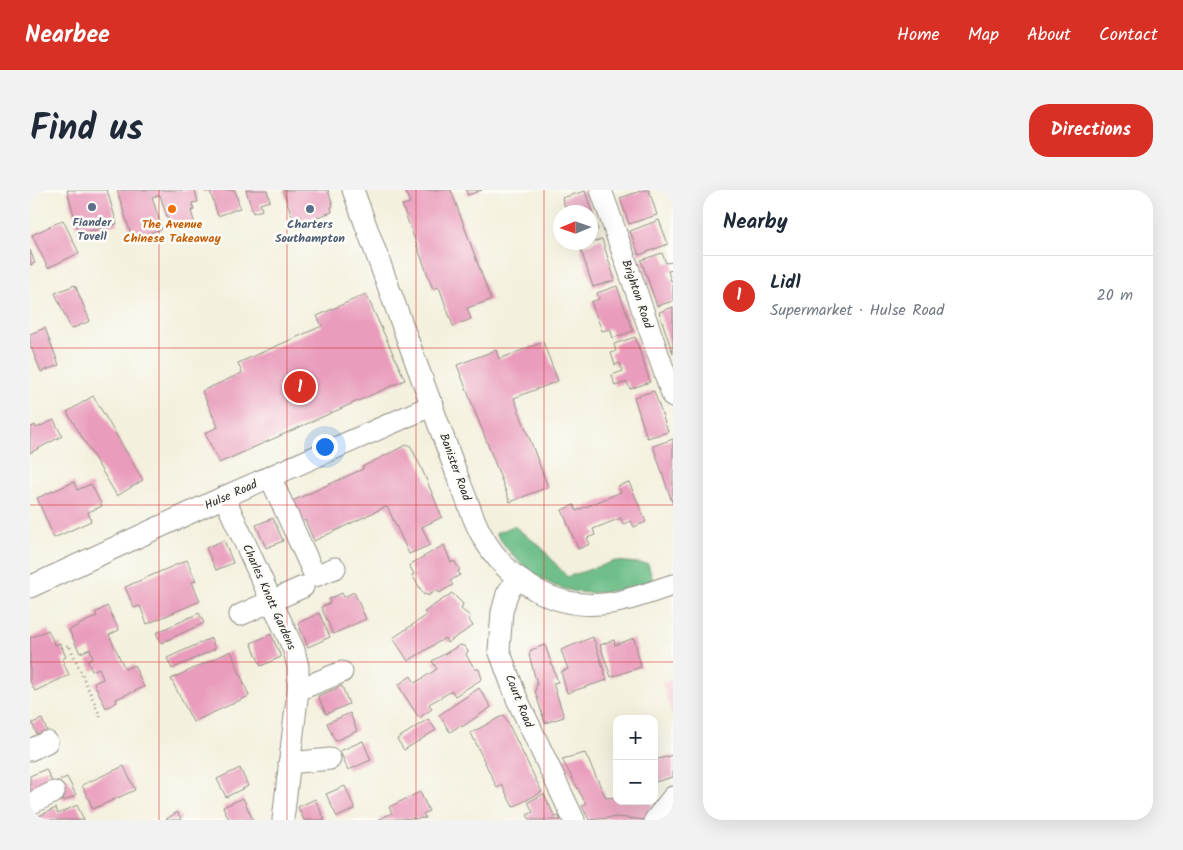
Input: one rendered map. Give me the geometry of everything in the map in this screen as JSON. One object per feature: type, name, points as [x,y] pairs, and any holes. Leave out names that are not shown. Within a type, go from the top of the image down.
[{"type":"street","name":"Banister Road","points":[[353,190],[479,531],[487,545],[518,577],[546,597],[578,606],[613,603],[673,585]]},
{"type":"street","name":"Brighton Road","points":[[601,190],[673,397]]},
{"type":"street","name":"Hulse Road","points":[[30,587],[224,497],[433,405]]},
{"type":"street","points":[[270,477],[315,576],[335,568]]},
{"type":"street","name":"Charles Knott Gardens","points":[[224,497],[294,650],[298,667],[298,690],[283,820]]},
{"type":"street","name":"Court Road","points":[[518,577],[507,594],[502,612],[500,650],[527,723],[574,820]]},
{"type":"street","points":[[240,615],[303,588]]},
{"type":"street","points":[[298,690],[342,672]]},
{"type":"street","points":[[289,763],[330,759]]},
{"type":"street","points":[[30,804],[54,792]]},
{"type":"street","points":[[655,820],[673,797]]},
{"type":"path","points":[[62,648],[69,645],[102,720]]},
{"type":"shaded area","points":[[673,680],[673,718],[662,682]]},
{"type":"green space","points":[[514,526],[541,547],[567,577],[615,561],[648,564],[653,581],[623,589],[587,593],[571,591],[556,586],[529,570],[506,547],[496,533]]},
{"type":"building","name":"Fiander Tovell","points":[[67,190],[107,190],[117,224],[79,234]]},
{"type":"building","points":[[117,190],[195,190],[198,202],[192,203],[194,210],[191,211],[195,224],[184,227],[183,223],[170,227],[160,195],[152,197],[162,229],[132,238]]},
{"type":"building","points":[[204,190],[235,190],[240,208],[218,216],[210,191],[205,192]]},
{"type":"building","points":[[246,190],[267,190],[270,201],[260,204],[262,210],[253,213]]},
{"type":"building","name":"Charters Southampton","points":[[283,190],[328,190],[333,206],[331,207],[332,212],[317,217],[318,220],[296,228]]},
{"type":"building","points":[[405,190],[451,190],[491,300],[467,308],[471,319],[453,326],[439,287],[433,289],[402,205],[410,203]]},
{"type":"building","points":[[466,190],[482,190],[468,195]]},
{"type":"building","points":[[649,190],[657,215],[629,224],[620,198]]},
{"type":"building","points":[[585,191],[590,205],[564,205],[562,198]]},
{"type":"building","points":[[63,220],[79,253],[48,268],[32,235]]},
{"type":"building","points":[[659,220],[668,244],[639,255],[630,231]]},
{"type":"building","points":[[602,239],[615,280],[593,287],[581,250],[598,250],[598,240]]},
{"type":"building","points":[[30,250],[35,263],[30,265]]},
{"type":"building","points":[[662,253],[666,263],[673,262],[673,270],[668,271],[671,281],[673,280],[673,301],[657,306],[641,260]]},
{"type":"building","points":[[75,285],[90,321],[71,329],[55,293]]},
{"type":"building","points":[[617,286],[633,331],[613,338],[610,329],[602,331],[591,302],[599,299],[597,293]]},
{"type":"building","points":[[366,294],[405,380],[219,463],[205,433],[218,427],[202,391],[242,373],[238,363],[322,326],[317,316]]},
{"type":"building","points":[[673,307],[673,354],[659,312]]},
{"type":"building","points":[[45,328],[59,365],[41,372],[30,344],[30,334]]},
{"type":"building","points":[[635,337],[650,382],[630,389],[627,382],[615,386],[612,375],[623,371],[620,363],[615,365],[611,353],[616,351],[614,344]]},
{"type":"building","points":[[543,342],[558,381],[514,398],[548,487],[510,502],[457,365],[496,350],[499,359]]},
{"type":"building","points":[[654,391],[668,432],[647,438],[634,397]]},
{"type":"building","points":[[93,396],[143,480],[117,496],[67,412]]},
{"type":"building","points":[[54,420],[62,436],[30,453],[30,428],[35,425],[36,428]]},
{"type":"building","points":[[673,439],[673,505],[653,446]]},
{"type":"building","points":[[406,445],[410,445],[421,467],[442,517],[422,527],[430,545],[409,554],[388,508],[385,507],[314,541],[305,520],[299,523],[290,502],[363,469],[362,467]]},
{"type":"building","points":[[74,482],[77,490],[91,484],[102,506],[88,512],[91,521],[54,538],[37,498]]},
{"type":"building","points":[[629,482],[646,522],[634,527],[631,521],[623,524],[621,518],[593,529],[595,535],[587,538],[590,544],[578,549],[562,510],[574,505],[576,511],[621,492],[618,486]]},
{"type":"building","points":[[273,518],[283,541],[266,548],[256,525]]},
{"type":"building","points":[[224,540],[233,563],[216,570],[206,548]]},
{"type":"building","points":[[444,545],[451,563],[454,561],[460,570],[458,571],[460,575],[450,581],[453,585],[439,593],[437,590],[428,596],[427,594],[424,595],[412,575],[414,574],[409,565]]},
{"type":"building","points":[[187,560],[196,581],[192,582],[200,601],[147,624],[140,606],[134,608],[125,587]]},
{"type":"building","points":[[354,592],[366,619],[333,634],[321,607],[330,603],[329,599],[342,593],[344,597]]},
{"type":"building","points":[[452,593],[463,604],[461,609],[470,616],[469,620],[473,626],[447,643],[445,638],[408,661],[393,638],[427,615],[424,612]]},
{"type":"building","points":[[107,606],[119,630],[109,635],[125,669],[134,665],[144,687],[116,699],[117,702],[106,708],[94,683],[103,679],[99,668],[92,671],[87,660],[93,658],[90,649],[80,653],[69,630],[97,616],[95,613]]},
{"type":"building","points":[[199,613],[204,623],[161,643],[156,633]]},
{"type":"building","points":[[319,613],[330,637],[308,647],[298,623]]},
{"type":"building","points":[[48,630],[55,645],[60,643],[66,657],[62,659],[69,675],[35,691],[30,681],[30,638]]},
{"type":"building","points":[[271,634],[281,657],[261,666],[251,643]]},
{"type":"building","points":[[593,637],[607,680],[567,693],[561,672],[568,669],[561,650]]},
{"type":"building","points":[[211,638],[215,649],[172,669],[167,658]]},
{"type":"building","points":[[634,638],[641,667],[611,677],[600,645],[614,640],[615,645]]},
{"type":"building","points":[[460,645],[464,646],[468,651],[466,655],[475,669],[479,669],[482,679],[455,696],[452,691],[429,704],[432,709],[419,718],[398,685],[411,676],[415,683],[437,669],[432,661]]},
{"type":"building","points":[[545,645],[558,682],[553,683],[564,717],[545,723],[535,691],[537,684],[529,655],[531,650]]},
{"type":"building","points":[[231,651],[249,696],[193,722],[171,679]]},
{"type":"building","points":[[342,686],[349,704],[326,714],[318,696]]},
{"type":"building","points":[[479,688],[491,707],[462,727],[461,725],[450,732],[439,715]]},
{"type":"building","points":[[350,713],[357,731],[335,741],[327,723]]},
{"type":"building","points":[[504,715],[542,792],[513,807],[502,785],[497,788],[471,733]]},
{"type":"building","points":[[42,719],[48,733],[38,737],[32,723]]},
{"type":"building","points":[[428,719],[436,730],[404,750],[397,739]]},
{"type":"building","points":[[363,741],[371,760],[348,770],[340,751]]},
{"type":"building","points":[[585,753],[606,798],[613,797],[613,805],[653,805],[646,820],[617,817],[589,820],[582,806],[586,804],[562,759]]},
{"type":"building","points":[[673,755],[673,777],[658,781],[658,759]]},
{"type":"building","points":[[124,766],[135,790],[93,809],[82,785]]},
{"type":"building","points":[[240,768],[248,786],[226,797],[217,779]]},
{"type":"building","points":[[46,769],[52,782],[30,792],[30,776]]},
{"type":"building","points":[[67,777],[76,795],[64,801],[55,782]]},
{"type":"building","points":[[345,786],[355,809],[337,817],[326,794]]},
{"type":"building","points":[[420,792],[429,811],[423,814],[426,818],[378,820],[392,813],[389,807]]},
{"type":"building","points":[[544,794],[555,817],[559,816],[561,820],[530,820],[527,815],[533,812],[528,802]]},
{"type":"building","points":[[243,798],[253,820],[229,820],[223,807]]},
{"type":"building","points":[[315,799],[325,820],[304,820],[298,807]]},
{"type":"building","points":[[77,805],[84,820],[30,820],[56,808],[58,814]]},
{"type":"building","points":[[177,812],[182,820],[165,820]]},
{"type":"place","name":"Fiander Tovell","points":[[92,207]]},
{"type":"place","name":"The Avenue Chinese Takeaway","points":[[172,209]]},
{"type":"place","name":"Charters Southampton","points":[[310,209]]},
{"type":"place","name":"Lidl","points":[[300,387]]}]
